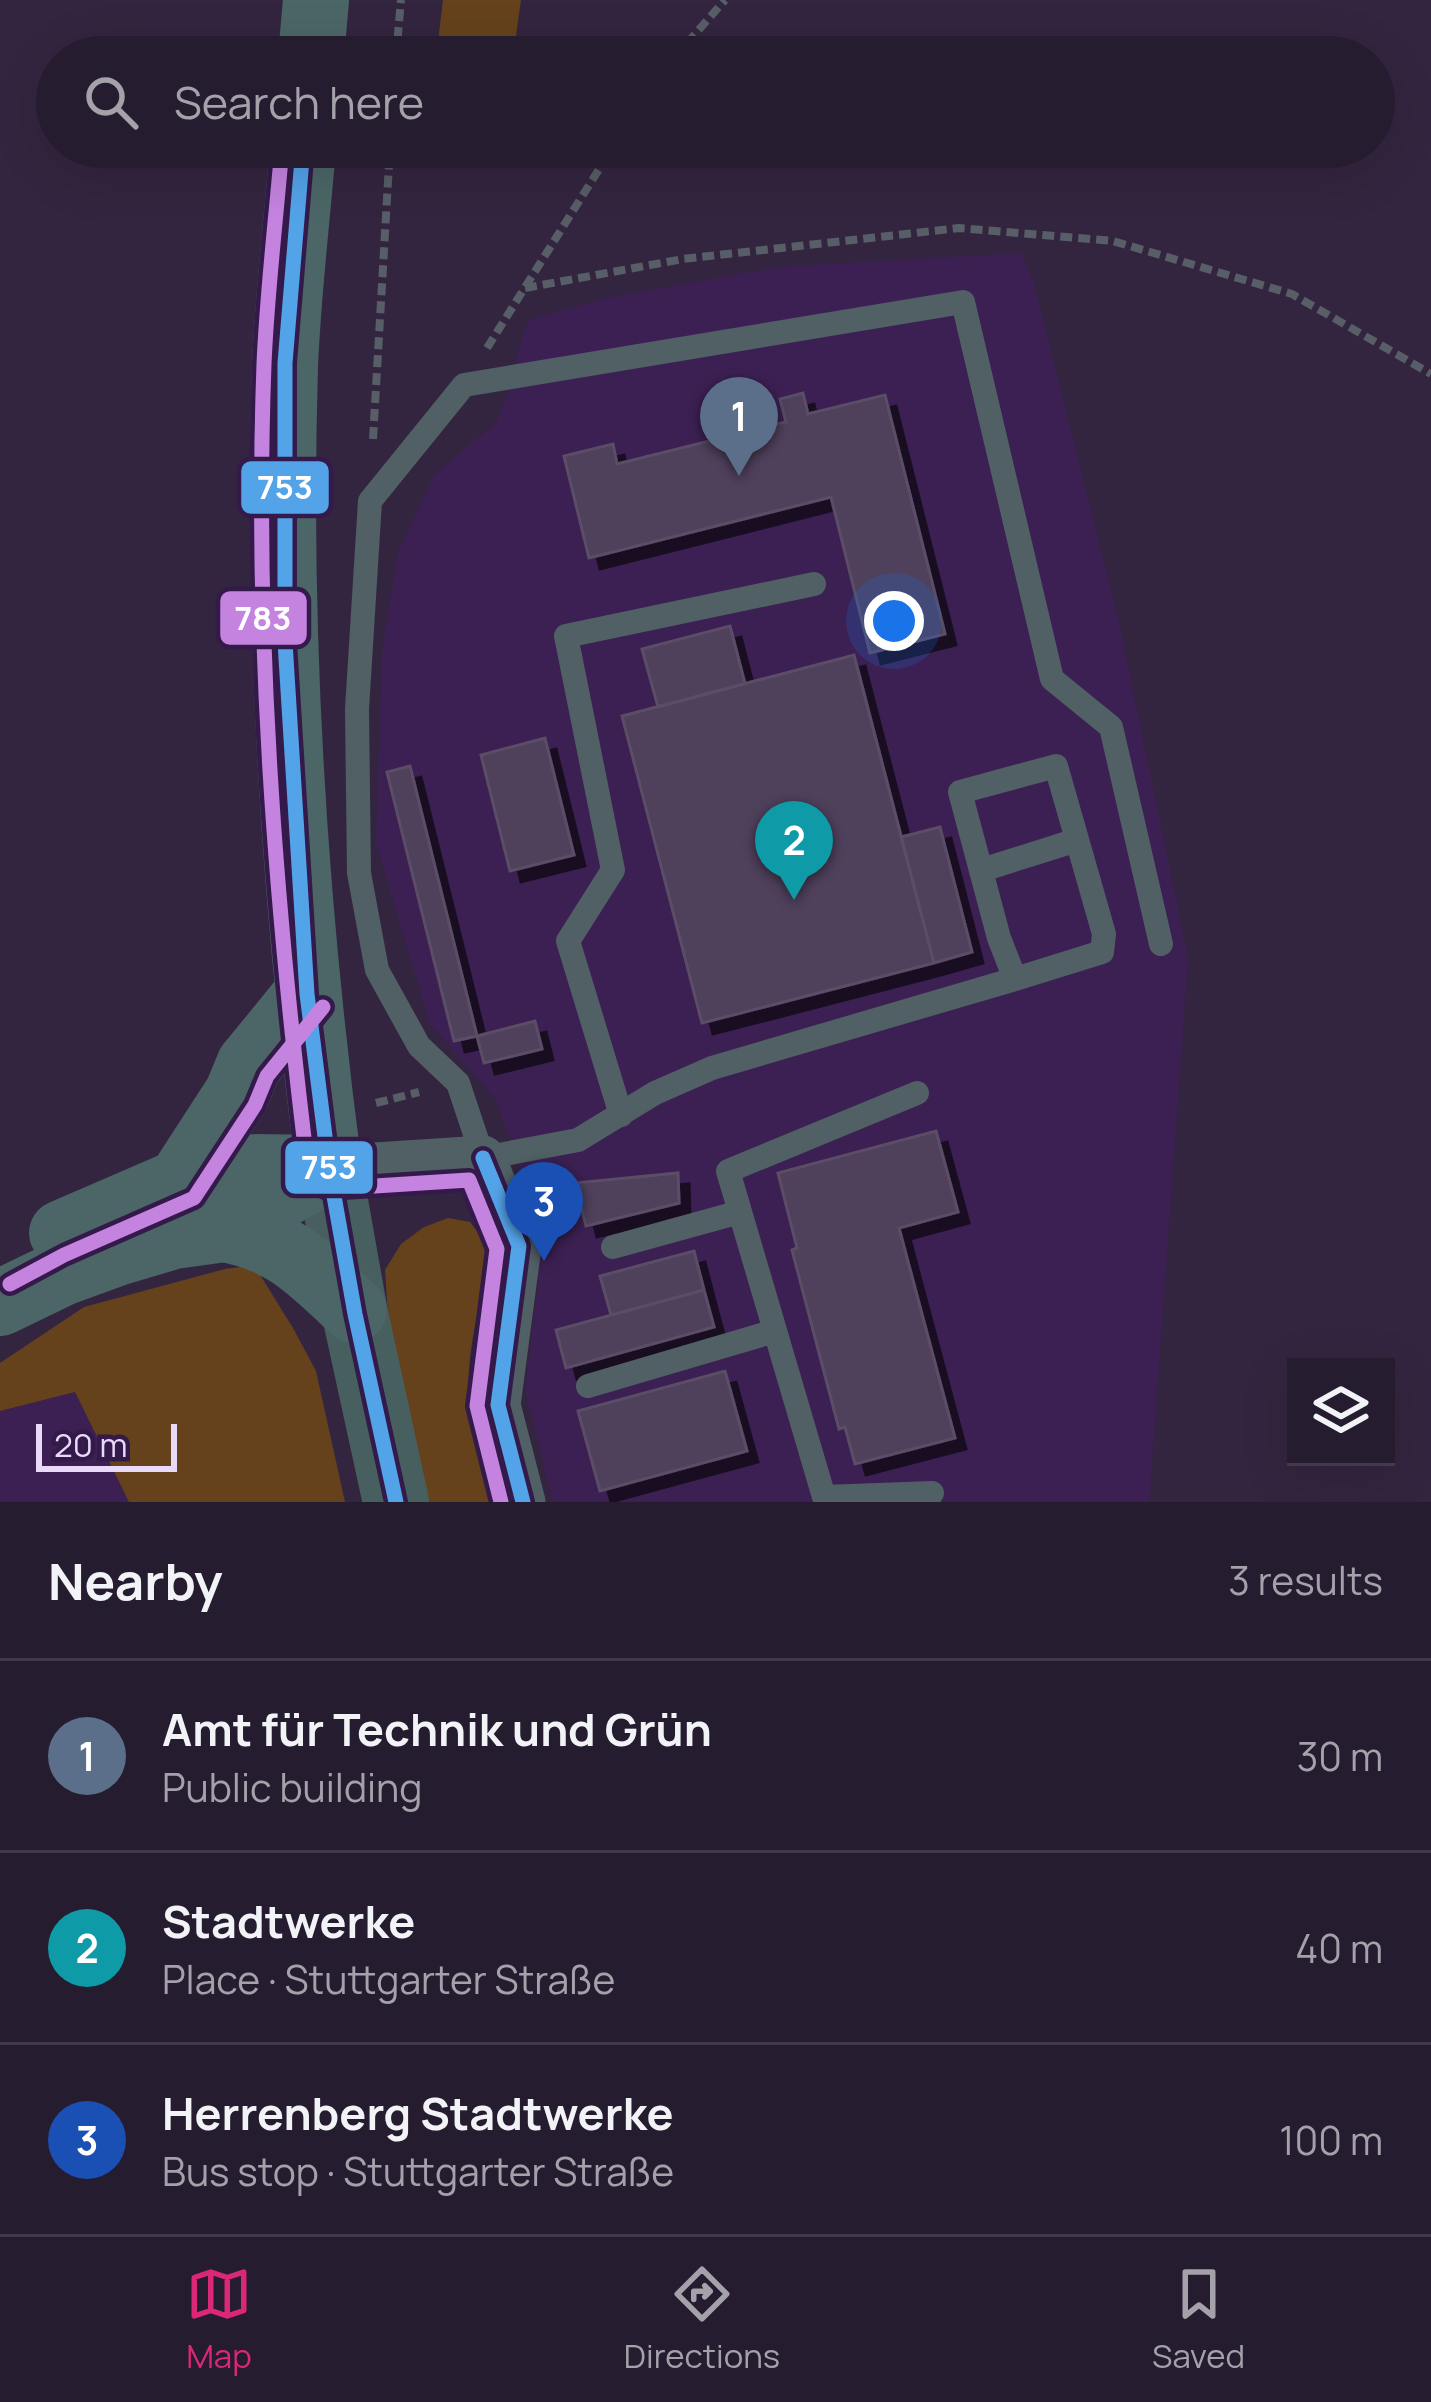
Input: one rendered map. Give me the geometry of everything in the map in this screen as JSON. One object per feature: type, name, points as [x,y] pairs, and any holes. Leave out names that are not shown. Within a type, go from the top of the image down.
[{"type":"main road","points":[[313,36],[316,0]]},
{"type":"main road","points":[[301,168],[285,363],[285,642],[307,994],[329,1168],[396,1502]]},
{"type":"main road","points":[[180,1182],[237,1094],[249,1065],[307,994]]},
{"type":"main road","points":[[0,1265],[180,1182],[246,1167],[329,1168]]},
{"type":"main road","points":[[224,1229],[329,1168]]},
{"type":"main road","points":[[0,1304],[117,1252],[174,1236],[224,1229],[249,1234],[296,1257],[354,1310]]},
{"type":"street","points":[[329,1168],[483,1158],[519,1246],[498,1405],[523,1502]]},
{"type":"lane","points":[[1016,979],[999,938],[960,792],[1056,766],[1103,934],[1102,952],[1016,979],[712,1069],[655,1094],[578,1140],[483,1158],[458,1083],[419,1046],[377,970],[359,873],[357,710],[370,501],[464,385],[963,302],[1052,679],[1111,727],[1161,944]]},
{"type":"lane","points":[[621,1115],[568,941],[613,870],[566,636],[814,584]]},
{"type":"lane","points":[[982,870],[1077,840]]},
{"type":"lane","points":[[917,1093],[728,1171],[775,1331],[814,1499],[932,1492]]},
{"type":"lane","points":[[614,1247],[740,1212]]},
{"type":"lane","points":[[588,1386],[775,1331]]},
{"type":"path","points":[[398,36],[401,0]]},
{"type":"path","points":[[693,36],[725,0]]},
{"type":"path","points":[[370,501],[389,168]]},
{"type":"path","points":[[464,385],[600,168]]},
{"type":"path","points":[[525,288],[683,259],[959,229],[1113,241],[1292,294],[1431,374]]},
{"type":"shaded area","points":[[443,0],[521,0],[516,36],[439,33]]},
{"type":"shaded area","points":[[1021,253],[1033,281],[1118,618],[1188,958],[1149,1502],[553,1502],[525,1389],[538,1285],[529,1194],[496,1099],[430,1024],[376,843],[382,653],[398,552],[435,474],[496,423],[529,320],[603,299],[779,267]]},
{"type":"shaded area","points":[[448,1218],[470,1222],[490,1249],[468,1381],[473,1426],[492,1502],[425,1502],[388,1316],[385,1270],[401,1244],[424,1227]]},
{"type":"shaded area","points":[[254,1265],[316,1371],[345,1502],[129,1502],[75,1392],[0,1411],[0,1363],[84,1307]]},
{"type":"shaded area","points":[[75,1392],[129,1502],[0,1502],[0,1411]]},
{"type":"building","points":[[803,393],[808,414],[885,395],[945,634],[870,653],[831,497],[589,558],[564,456],[613,444],[617,464],[786,422],[780,399]]},
{"type":"building","points":[[730,626],[745,684],[658,707],[642,649]]},
{"type":"building","points":[[854,655],[934,963],[702,1023],[622,716]]},
{"type":"building","points":[[545,738],[574,855],[510,871],[481,755]]},
{"type":"building","points":[[410,766],[477,1036],[454,1041],[387,772]]},
{"type":"building","points":[[940,827],[972,952],[934,963],[901,837]]},
{"type":"building","points":[[535,1021],[542,1049],[484,1063],[477,1036]]},
{"type":"building","points":[[936,1131],[958,1212],[899,1228],[955,1438],[855,1464],[845,1427],[839,1429],[792,1250],[797,1248],[778,1173]]},
{"type":"building","points":[[678,1173],[679,1203],[586,1226],[575,1183]]},
{"type":"building","points":[[694,1251],[704,1290],[611,1315],[600,1276]]},
{"type":"building","points":[[704,1290],[714,1327],[566,1368],[556,1330]]},
{"type":"building","points":[[725,1371],[747,1451],[600,1491],[578,1411]]},
{"type":"transit line","name":"783","points":[[280,168],[264,364],[262,566],[277,869],[308,1171],[315,1183],[328,1189],[469,1180],[497,1249],[477,1406],[501,1502]]},
{"type":"transit line","name":"753","points":[[301,168],[285,363],[285,642],[307,994],[329,1168],[396,1502]]},
{"type":"transit line","name":"783","points":[[10,1284],[194,1198],[255,1105],[267,1076],[323,1007]]},
{"type":"transit line","name":"753","points":[[483,1158],[519,1246],[498,1405],[523,1502]]},
{"type":"place","name":"Amt für Technik und Grün","points":[[739,476]]},
{"type":"place","name":"Stadtwerke","points":[[794,900]]},
{"type":"place","name":"Herrenberg Stadtwerke","points":[[544,1261]]}]
